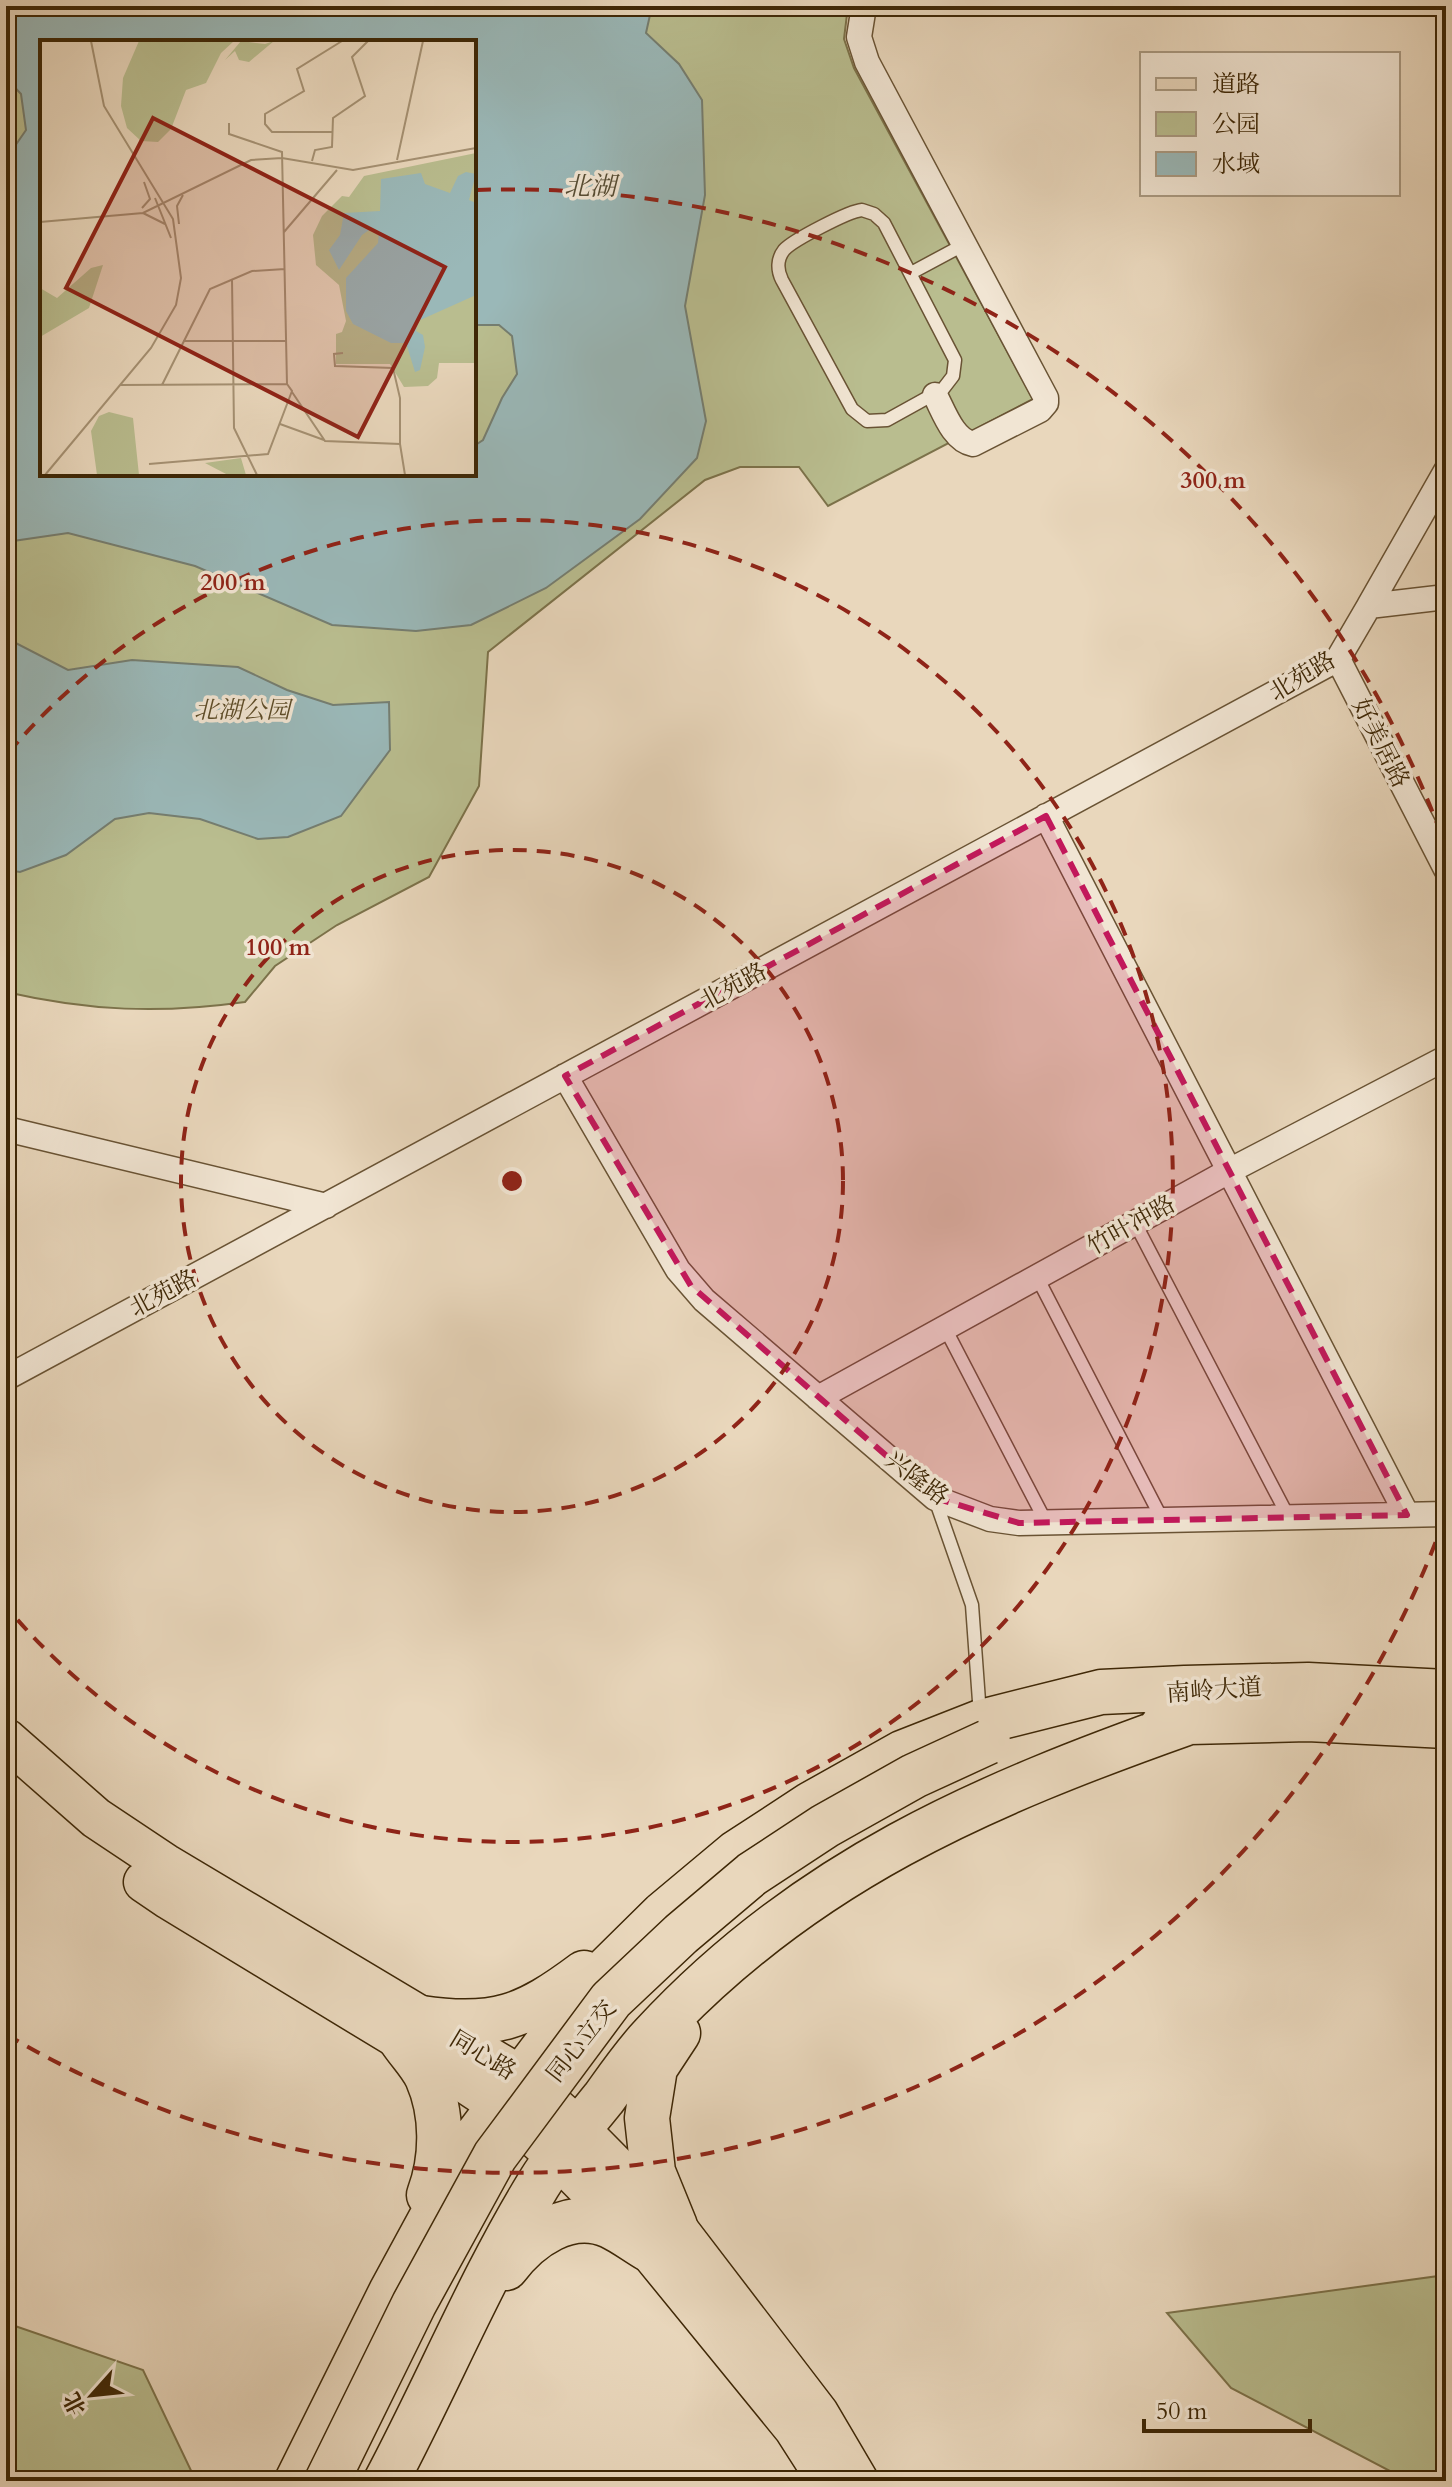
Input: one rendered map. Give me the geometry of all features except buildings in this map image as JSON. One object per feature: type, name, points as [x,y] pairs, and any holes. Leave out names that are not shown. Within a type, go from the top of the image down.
[{"type":"highway","name":"南岭大道","points":[[1187,1705],[1308,1685],[1446,1692]]},
{"type":"highway","name":"南岭大道","points":[[989,1744],[1105,1704],[1187,1705],[1308,1719],[1446,1726]]},
{"type":"highway","points":[[386,2481],[461,2328],[539,2184],[651,2037],[716,1973],[784,1916],[852,1871],[938,1823],[1010,1789],[1086,1759],[1187,1705]]},
{"type":"highway","points":[[391,2292],[431,2188],[440,2150],[438,2115],[411,2029],[511,2017],[547,2001],[663,1914],[736,1853],[811,1804],[902,1753],[989,1744]]},
{"type":"highway","name":"同心立交","points":[[327,2481],[414,2304],[495,2156],[611,2000],[681,1934],[752,1874],[825,1826],[914,1776],[989,1744]]},
{"type":"highway","name":"同心立交","points":[[359,2481],[440,2317],[519,2171],[632,2020],[700,1955],[769,1897],[840,1851],[927,1801],[989,1744]]},
{"type":"highway","points":[[297,2481],[391,2292],[473,2141],[592,1984],[663,1914]]},
{"type":"highway","points":[[461,2328],[512,2261],[537,2237],[557,2224],[583,2222],[608,2225],[662,2238],[647,2118],[655,2068],[716,1973]]},
{"type":"main road","name":"同心路","points":[[6,1739],[96,1818],[509,2091],[568,2144],[662,2238],[818,2413],[858,2481]]},
{"type":"main road","name":"同心路","points":[[6,1773],[81,1836],[169,1899],[411,2029]]},
{"type":"main road","name":"同心路","points":[[662,2238],[794,2428],[827,2481]]},
{"type":"street","points":[[864,6],[859,24],[862,50],[1045,393],[1046,403],[1040,410],[973,444],[957,436],[935,395]]},
{"type":"street","name":"北苑路","points":[[6,1378],[1338,659],[1446,471]]},
{"type":"street","points":[[1369,606],[1446,597]]},
{"type":"street","name":"好美居路","points":[[1338,659],[1446,869]]},
{"type":"street","points":[[1046,816],[1407,1515]]},
{"type":"street","name":"竹叶冲路","points":[[818,1398],[1229,1171],[1446,1058]]},
{"type":"street","name":"兴隆路","points":[[565,1076],[691,1286],[935,1498],[990,1519],[1047,1524],[1446,1514]]},
{"type":"street","points":[[6,1129],[326,1206]]},
{"type":"lane","points":[[862,210],[874,214],[884,223],[911,273],[955,360],[956,368],[949,384],[935,395],[881,422],[867,421],[856,414],[782,280],[778,266],[786,248],[850,213],[862,210]]},
{"type":"lane","points":[[911,273],[965,244]]},
{"type":"lane","points":[[1135,1223],[1289,1518]]},
{"type":"lane","points":[[1037,1277],[1163,1521]]},
{"type":"lane","points":[[945,1328],[1047,1524]]},
{"type":"lane","points":[[935,1498],[972,1605],[989,1744]]},
{"type":"highlighted area","points":[[1046,816],[1407,1515],[1019,1523],[935,1498],[691,1286],[565,1076]]},
{"type":"green space","name":"北湖公园","points":[[6,6],[848,6],[844,39],[854,68],[1033,399],[828,506],[799,467],[740,467],[705,480],[488,652],[479,786],[429,877],[337,925],[275,966],[245,1002],[125,1009],[6,992]]},
{"type":"green space","points":[[1446,2275],[1446,2481],[1409,2481],[1231,2388],[1167,2313]]},
{"type":"green space","points":[[15,2326],[143,2370],[196,2481],[6,2481],[6,2327]]},
{"type":"water","name":"北湖","points":[[6,6],[652,6],[646,33],[679,64],[702,100],[705,195],[685,306],[706,421],[697,458],[640,519],[546,588],[471,625],[416,631],[332,625],[195,566],[68,533],[6,542],[6,159],[26,130],[21,94],[6,78]]},
{"type":"water","points":[[6,638],[68,670],[132,660],[238,667],[287,690],[333,705],[389,702],[390,750],[341,816],[288,837],[258,839],[200,819],[149,813],[115,819],[66,855],[20,872],[6,870]]}]
